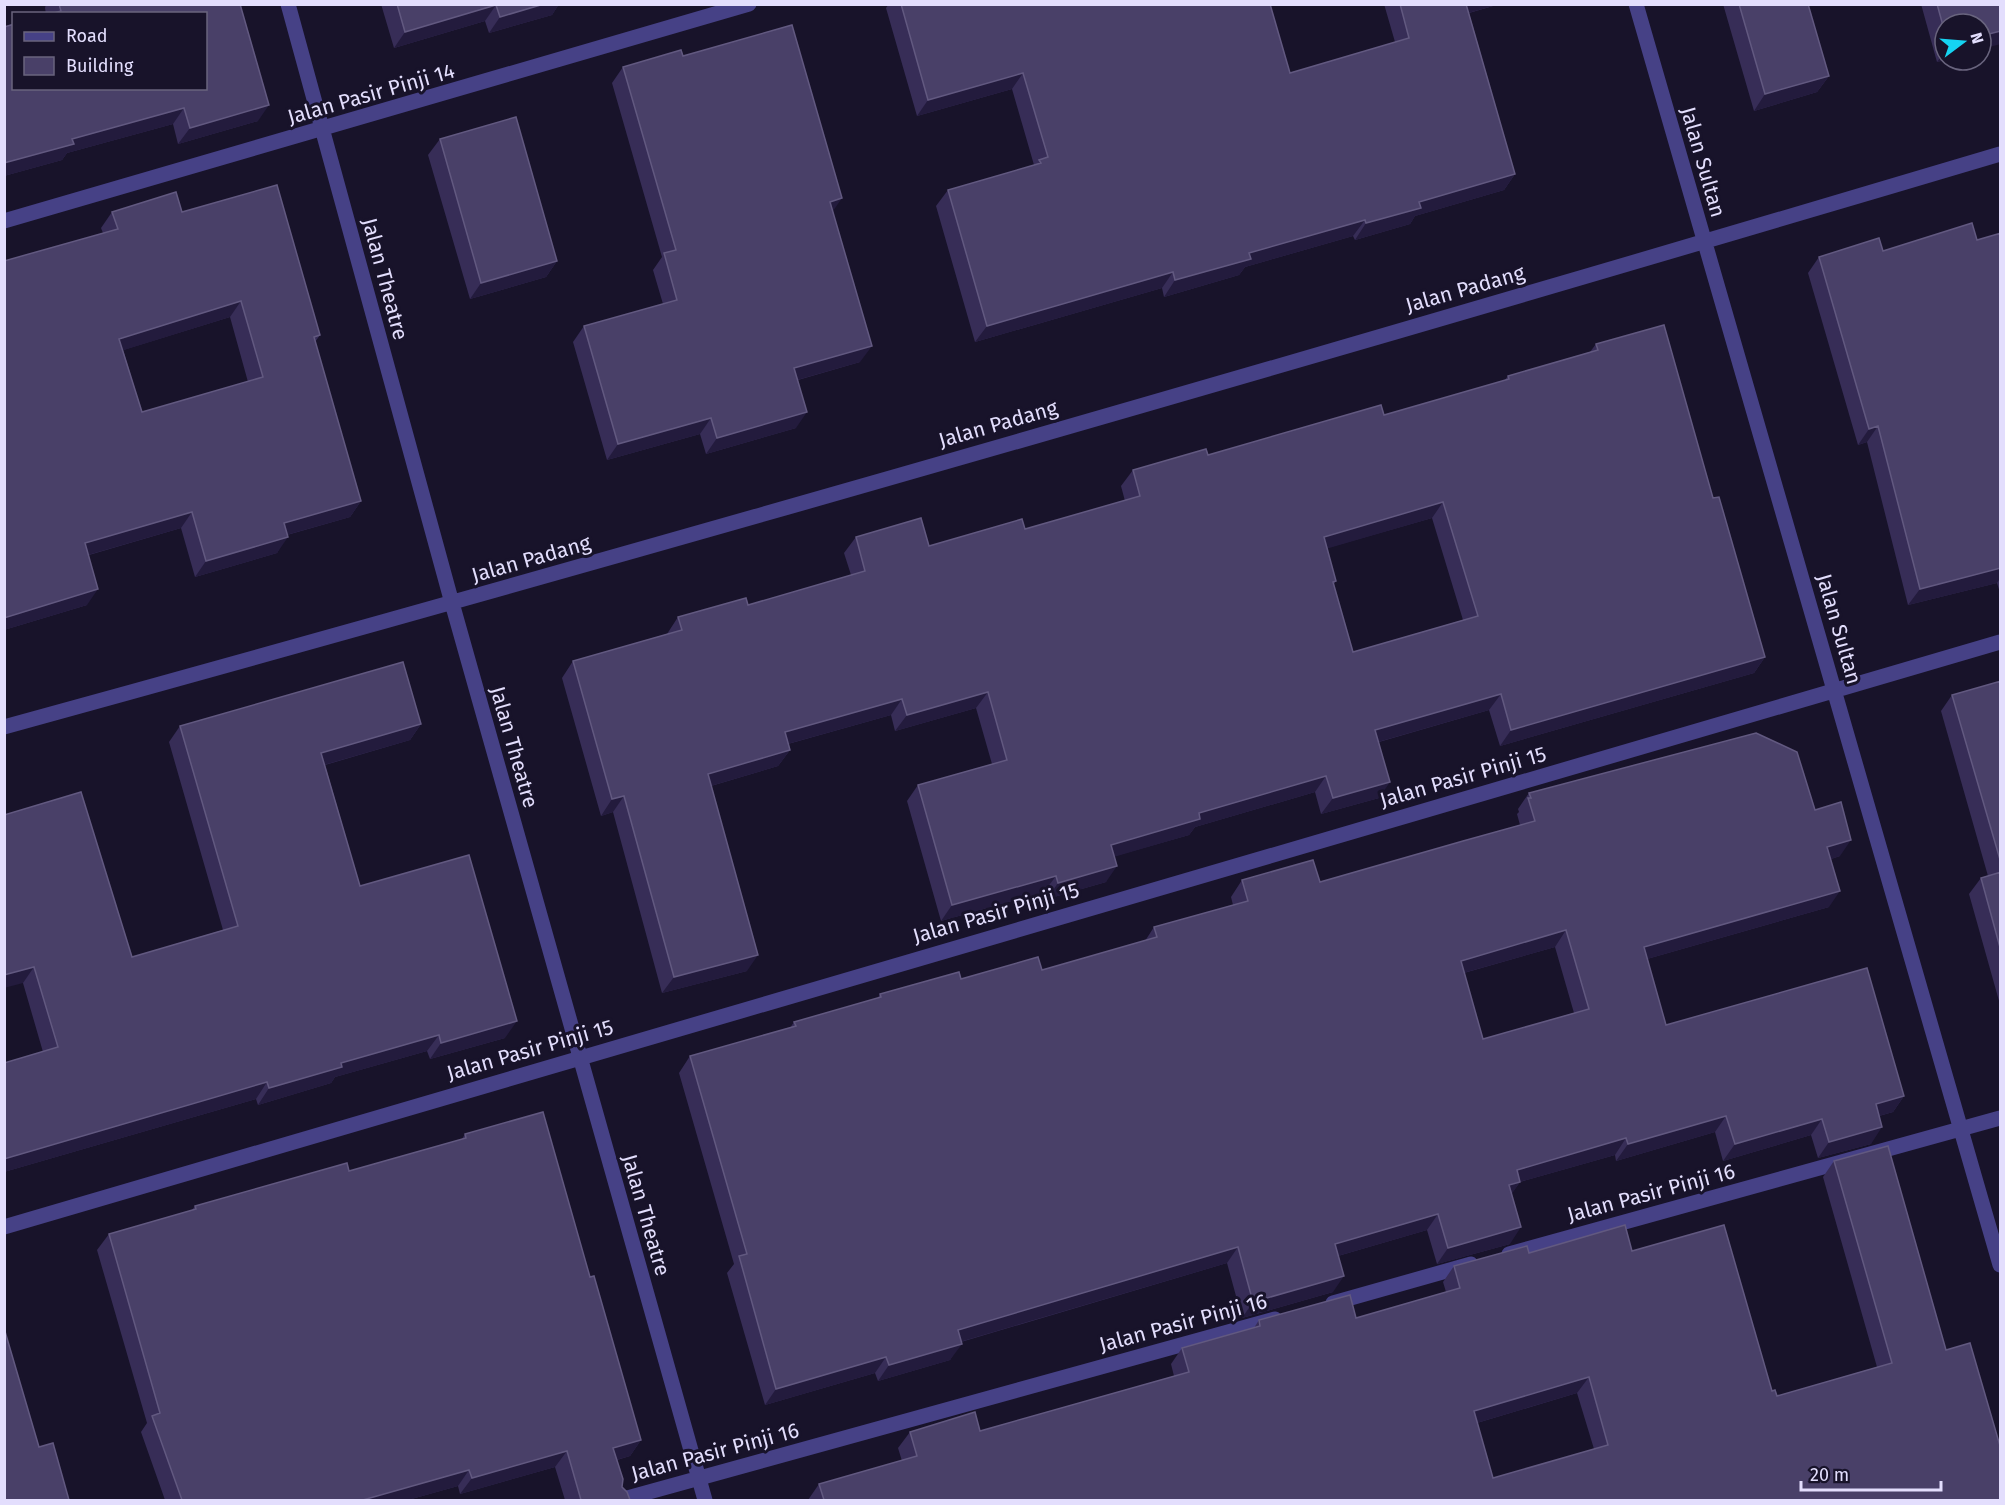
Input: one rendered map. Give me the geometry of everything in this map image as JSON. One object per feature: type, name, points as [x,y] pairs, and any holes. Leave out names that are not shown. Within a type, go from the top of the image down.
[{"type":"street","name":"Jalan Theatre","points":[[288,4],[452,603],[705,1500]]},
{"type":"street","name":"Jalan Pasir Pinji 14","points":[[4,221],[749,4]]},
{"type":"street","name":"Jalan Sultan","points":[[1636,4],[2001,1265]]},
{"type":"street","name":"Jalan Padang","points":[[4,727],[452,603],[1704,242],[2001,154]]},
{"type":"street","name":"Jalan Pasir Pinji 15","points":[[4,1227],[580,1056],[2001,642]]},
{"type":"street","name":"Jalan Pasir Pinji 16","points":[[1318,1307],[2001,1118]]},
{"type":"street","name":"Jalan Pasir Pinji 16","points":[[620,1500],[1284,1316]]},
{"type":"building","points":[[59,4],[240,4],[269,105],[190,128],[184,108],[72,139],[74,144],[4,163],[4,27],[12,25],[12,90],[207,90],[207,12],[58,12],[61,11]]},
{"type":"building","points":[[397,4],[544,4],[500,17],[496,5],[405,32]]},
{"type":"building","points":[[901,4],[1270,4],[1290,73],[1409,38],[1400,4],[1466,4],[1515,174],[1419,202],[1421,208],[1366,223],[1365,220],[1249,253],[1251,259],[1175,280],[1173,272],[987,326],[948,190],[1041,163],[1039,160],[1048,157],[1023,73],[928,100]]},
{"type":"building","points":[[1739,4],[1808,4],[1829,76],[1765,94]]},
{"type":"building","points":[[1937,4],[2001,4],[2001,31],[1993,33],[1993,12],[1939,12]]},
{"type":"building","points":[[792,25],[842,198],[830,202],[872,346],[794,368],[807,412],[717,438],[711,418],[618,444],[584,326],[677,300],[664,253],[676,250],[623,67],[681,50],[683,56]]},
{"type":"building","points":[[516,117],[557,261],[481,283],[440,139]]},
{"type":"building","points":[[277,185],[320,335],[314,337],[361,501],[284,523],[288,537],[206,561],[192,512],[85,543],[98,589],[4,618],[4,261],[118,229],[112,212],[176,192],[182,212]],"holes":[[[241,301],[263,377],[142,412],[119,339]]]},
{"type":"building","points":[[1972,223],[1977,240],[2001,233],[2001,568],[1920,589],[1878,426],[1869,429],[1819,257],[1879,238],[1883,251]]},
{"type":"building","points":[[1664,325],[1713,498],[1719,497],[1765,657],[1511,730],[1501,694],[1375,730],[1390,782],[1333,798],[1326,776],[1199,813],[1200,819],[1111,845],[1117,866],[1058,883],[1056,876],[952,905],[918,785],[1007,760],[988,692],[907,715],[902,699],[785,732],[790,750],[708,774],[758,955],[674,977],[624,796],[612,799],[573,661],[682,630],[678,617],[746,598],[748,605],[865,571],[856,537],[921,518],[929,546],[1022,519],[1025,529],[1140,496],[1133,470],[1206,449],[1208,455],[1381,405],[1384,415],[1509,379],[1508,376],[1598,350],[1596,344]],"holes":[[[1443,502],[1478,616],[1353,652],[1333,582],[1336,581],[1324,537]]]},
{"type":"building","points":[[403,662],[421,724],[321,753],[360,886],[469,855],[517,1021],[441,1043],[439,1035],[341,1063],[342,1067],[269,1088],[267,1082],[4,1159],[4,1063],[58,1047],[34,967],[4,975],[4,815],[81,792],[132,957],[238,926],[180,726]]},
{"type":"building","points":[[2001,681],[2001,863],[1952,695]]},
{"type":"building","points":[[1756,733],[1797,752],[1815,810],[1841,802],[1851,840],[1827,847],[1840,891],[1644,947],[1666,1025],[1867,968],[1904,1096],[1876,1104],[1882,1127],[1829,1142],[1822,1119],[1735,1144],[1726,1116],[1628,1144],[1626,1138],[1517,1170],[1520,1182],[1509,1185],[1521,1227],[1448,1248],[1438,1214],[1335,1244],[1344,1276],[1253,1302],[1238,1247],[958,1330],[962,1344],[889,1365],[886,1357],[776,1389],[739,1256],[747,1254],[690,1056],[796,1026],[794,1022],[881,997],[880,994],[959,972],[961,979],[1038,957],[1042,970],[1157,937],[1154,927],[1248,901],[1242,880],[1313,860],[1320,882],[1535,821],[1528,798],[1531,798],[1529,793]],"holes":[[[1566,930],[1589,1009],[1483,1039],[1461,961]]]},
{"type":"building","points":[[2001,872],[2001,951],[1981,878]]},
{"type":"building","points":[[543,1112],[590,1277],[594,1276],[641,1440],[613,1448],[623,1479],[622,1487],[630,1500],[581,1500],[567,1451],[472,1478],[469,1470],[363,1500],[182,1500],[152,1416],[160,1413],[109,1234],[196,1209],[195,1206],[347,1163],[349,1171],[466,1138],[465,1134]]},
{"type":"building","points":[[1888,1146],[1946,1350],[1970,1343],[2001,1449],[2001,1500],[824,1500],[819,1484],[917,1456],[910,1432],[975,1412],[980,1431],[1189,1372],[1182,1348],[1260,1326],[1259,1320],[1350,1295],[1356,1318],[1460,1288],[1454,1266],[1527,1246],[1529,1253],[1625,1225],[1632,1251],[1724,1225],[1772,1391],[1775,1390],[1777,1396],[1892,1363],[1834,1161]],"holes":[[[1589,1377],[1608,1445],[1493,1478],[1474,1411]]]},
{"type":"building","points":[[4,1328],[39,1447],[53,1443],[69,1500],[4,1500]]}]
